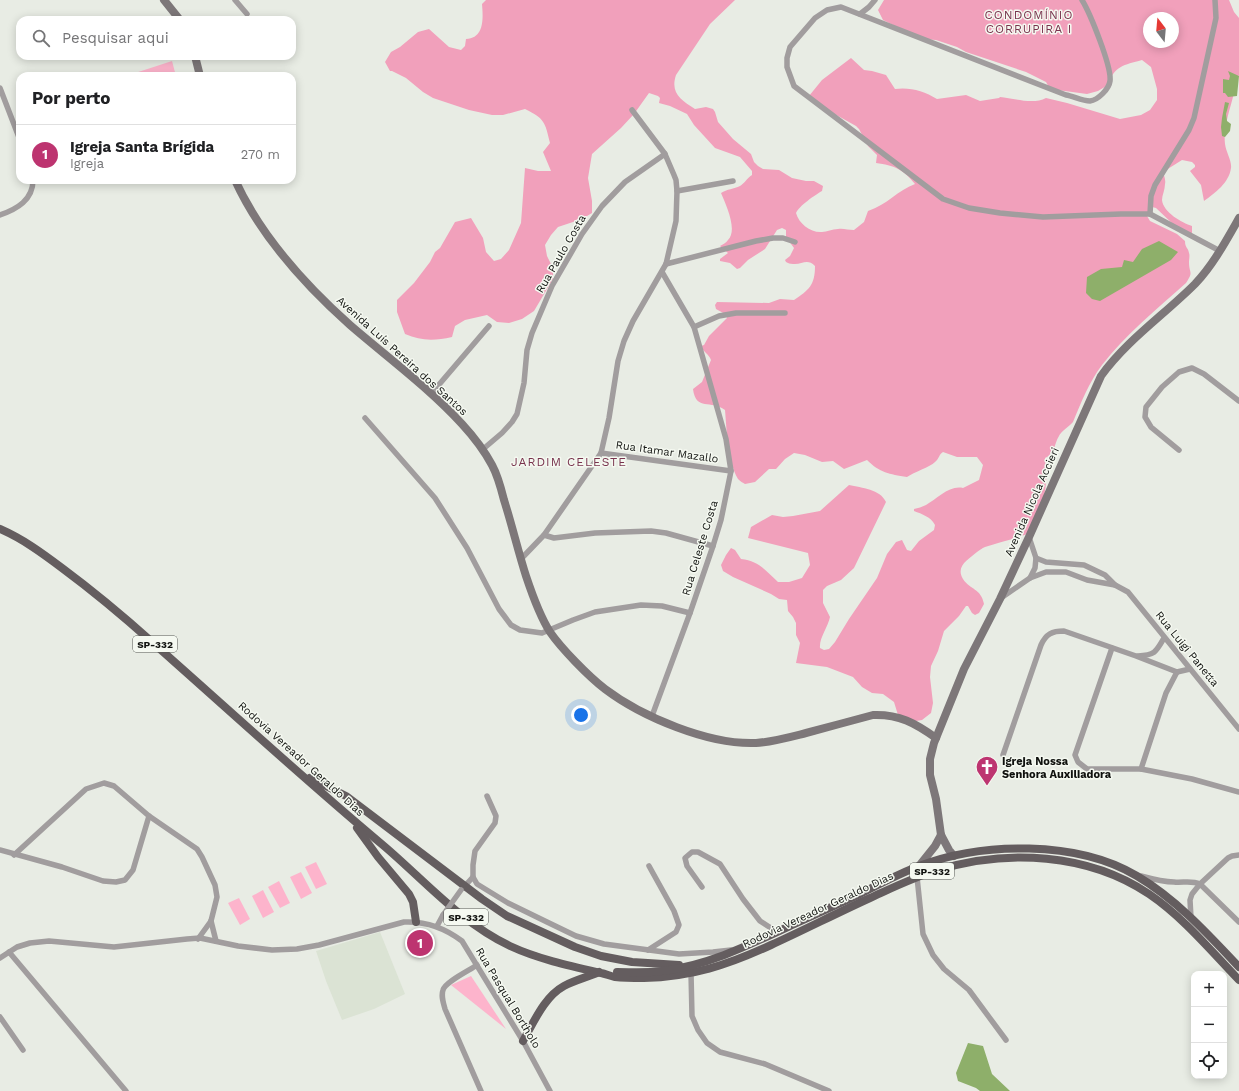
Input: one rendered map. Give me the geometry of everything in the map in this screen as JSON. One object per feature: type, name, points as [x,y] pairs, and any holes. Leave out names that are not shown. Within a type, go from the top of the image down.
[{"type":"main road","name":"Rodovia Vereador Geraldo Dias","points":[[0,529],[41,552],[97,595],[446,901],[487,933],[508,945],[530,954],[602,973],[691,969],[732,962],[885,891],[936,870],[986,860],[1038,858],[1080,864],[1105,871],[1151,895],[1169,909],[1194,933],[1239,980]]},
{"type":"main road","points":[[300,773],[346,796],[463,888],[507,916],[575,947],[601,956],[632,962],[691,969]]},
{"type":"main road","points":[[351,819],[378,858],[408,894],[413,902],[416,922]]},
{"type":"main road","name":"Rodovia Vereador Geraldo Dias","points":[[691,969],[745,948],[919,866],[954,856],[1012,848],[1060,851],[1083,855],[1109,862],[1135,875],[1158,890],[1191,918],[1239,967]]},
{"type":"main road","points":[[523,1041],[545,1004],[554,994],[572,982],[602,973]]},
{"type":"street","points":[[164,0],[177,16]]},
{"type":"street","points":[[235,0],[247,14]]},
{"type":"street","points":[[860,14],[875,0]]},
{"type":"street","points":[[1082,0],[1087,8],[1101,46],[1111,79],[1110,84],[1097,99],[1089,101],[1066,95],[841,7],[827,10],[814,18],[790,47],[787,67],[789,76],[794,86],[943,199],[969,208],[1000,213],[1043,217],[1150,214],[1220,251]]},
{"type":"street","points":[[1150,214],[1151,196],[1155,185],[1189,130],[1194,118],[1216,18],[1215,0]]},
{"type":"street","points":[[196,60],[199,72]]},
{"type":"street","points":[[0,88],[16,130]]},
{"type":"street","points":[[521,559],[544,535],[601,453],[609,418],[618,361],[624,341],[666,264],[676,220],[676,180],[665,154],[632,110]]},
{"type":"street","name":"Rua Paulo Costa","points":[[482,450],[502,433],[517,414],[524,383],[527,350],[532,333],[552,286],[582,234],[602,206],[625,182],[665,154]]},
{"type":"street","points":[[677,191],[733,181]]},
{"type":"street","points":[[0,215],[22,203],[29,196],[33,188],[33,184]]},
{"type":"street","name":"Avenida Luís Pereira dos Santos","points":[[237,184],[259,223],[282,256],[314,292],[350,325],[431,394],[463,424],[482,450],[496,474],[534,599],[549,631],[576,661],[603,687],[632,706],[652,716],[684,729],[732,743],[757,743],[780,739],[866,717],[887,714],[897,716],[923,729],[936,738]]},
{"type":"street","name":"Avenida Nicola Accieri","points":[[954,856],[946,847],[941,835],[936,799],[930,775],[930,759],[936,738],[964,669],[1000,599],[1029,537],[1101,376],[1119,354],[1196,283],[1220,251],[1239,218]]},
{"type":"street","points":[[666,264],[762,240],[783,238],[795,242]]},
{"type":"street","name":"Rua Celeste Costa","points":[[652,716],[713,546],[721,520],[731,471],[726,439],[694,327],[662,272]]},
{"type":"street","points":[[694,327],[719,316],[736,313],[785,313]]},
{"type":"street","points":[[431,394],[489,326]]},
{"type":"street","points":[[1179,450],[1152,427],[1145,417],[1146,407],[1162,387],[1179,372],[1192,368],[1204,374],[1239,401]]},
{"type":"street","points":[[364,418],[435,498],[467,548],[499,609],[511,625],[520,630],[542,634],[595,612],[641,605],[662,606],[690,613]]},
{"type":"street","name":"Rua Itamar Mazallo","points":[[601,453],[731,471]]},
{"type":"street","points":[[544,535],[554,538],[595,533],[652,531],[666,533],[713,546]]},
{"type":"street","points":[[1029,537],[1036,558],[1036,568],[1030,578]]},
{"type":"street","name":"Rua Luigi Panetta","points":[[1036,558],[1046,562],[1084,565],[1106,575],[1115,585]]},
{"type":"street","name":"Rua Luigi Panetta","points":[[1000,599],[1030,578],[1046,572],[1058,571],[1066,572],[1088,580],[1115,585],[1128,592],[1239,729]]},
{"type":"street","points":[[1003,754],[1041,645],[1044,639],[1055,631],[1064,631],[1177,672],[1190,669]]},
{"type":"street","points":[[1136,656],[1150,655],[1157,651],[1164,638]]},
{"type":"street","points":[[1112,648],[1075,755],[1078,762],[1087,769],[1141,769],[1192,779],[1239,792]]},
{"type":"street","points":[[1141,769],[1166,693],[1177,672]]},
{"type":"street","points":[[14,855],[86,789],[104,783],[114,786],[149,816],[197,849],[202,857],[216,885],[217,898],[211,921],[198,938]]},
{"type":"street","points":[[487,796],[496,816],[495,823],[476,851],[472,865],[473,877],[477,884],[508,903],[576,936],[604,944],[647,951],[679,954],[745,948]]},
{"type":"street","points":[[0,850],[62,867],[103,881],[116,882],[125,880],[133,870],[149,816]]},
{"type":"street","points":[[919,866],[935,846],[941,835]]},
{"type":"street","points":[[702,887],[687,866],[685,858],[692,852],[698,852],[720,864],[743,899],[760,921],[777,932]]},
{"type":"street","points":[[1191,918],[1190,900],[1192,894],[1200,884],[1228,858],[1232,856],[1239,856]]},
{"type":"street","points":[[647,951],[676,932],[679,925],[674,911],[649,866]]},
{"type":"street","points":[[1135,875],[1156,880],[1174,882],[1194,881],[1200,884],[1238,918]]},
{"type":"street","points":[[437,926],[443,915],[473,877]]},
{"type":"street","points":[[917,877],[923,934],[933,955],[944,969],[969,990],[1006,1040]]},
{"type":"street","points":[[211,921],[216,941]]},
{"type":"street","name":"Rua Pasqual Bortholo","points":[[0,958],[17,947],[30,943],[50,941],[114,947],[198,938],[238,946],[272,950],[297,949],[319,945],[404,922],[416,922],[437,926],[462,941],[523,1041],[550,1091]]},
{"type":"street","points":[[9,952],[126,1091]]},
{"type":"street","points":[[477,965],[443,988],[442,997],[445,1009],[481,1091]]},
{"type":"street","points":[[691,969],[692,1016],[698,1030],[707,1043],[720,1052],[765,1064],[829,1091]]},
{"type":"street","points":[[0,1017],[23,1050]]},
{"type":"shaded area","points":[[486,0],[735,0],[710,24],[676,75],[674,87],[681,99],[695,109],[706,107],[713,109],[718,122],[733,139],[751,154],[754,162],[758,166],[763,169],[779,170],[792,178],[814,181],[823,186],[822,191],[811,198],[796,213],[800,221],[806,227],[818,232],[826,232],[834,229],[854,230],[864,222],[868,211],[881,205],[903,190],[915,184],[907,175],[898,169],[888,165],[876,163],[877,155],[868,146],[856,126],[831,112],[809,96],[822,80],[851,58],[864,70],[886,75],[895,89],[917,90],[937,99],[966,95],[980,101],[1000,97],[1029,101],[1046,98],[1120,119],[1141,115],[1150,110],[1157,100],[1157,89],[1151,67],[1142,60],[1120,67],[1113,74],[1108,85],[1098,91],[1087,94],[1050,89],[1046,82],[1026,72],[966,52],[957,47],[936,40],[923,39],[883,20],[878,10],[884,0],[1229,0],[1234,12],[1239,18],[1239,75],[1227,118],[1225,131],[1226,150],[1231,165],[1230,173],[1221,187],[1204,201],[1201,185],[1190,171],[1195,167],[1192,162],[1182,160],[1163,172],[1165,188],[1162,198],[1163,204],[1169,213],[1192,226],[1192,234],[1176,227],[1156,208],[1152,207],[1147,216],[1150,221],[1177,234],[1185,241],[1189,254],[1190,276],[1186,283],[1121,343],[1093,378],[1073,422],[1060,434],[1053,451],[1045,458],[1046,479],[1044,497],[1042,506],[1030,533],[984,547],[964,563],[961,570],[963,579],[978,592],[983,599],[984,604],[979,613],[975,615],[968,606],[966,606],[959,616],[944,631],[938,651],[931,666],[930,677],[933,703],[931,713],[922,720],[916,721],[898,715],[894,702],[883,694],[872,693],[862,687],[853,677],[827,667],[796,663],[800,643],[796,635],[796,623],[788,611],[787,600],[779,599],[733,577],[723,571],[721,565],[731,548],[735,550],[741,559],[757,564],[778,582],[789,582],[802,578],[810,565],[808,553],[748,538],[751,527],[772,515],[783,517],[820,511],[849,485],[880,494],[886,502],[854,568],[841,580],[827,586],[823,590],[823,603],[830,617],[821,640],[820,648],[824,650],[829,649],[877,578],[887,554],[896,542],[902,540],[907,550],[911,551],[919,541],[934,530],[935,525],[931,520],[914,511],[914,509],[926,505],[948,490],[963,488],[979,480],[983,465],[977,457],[957,457],[943,452],[933,464],[907,477],[885,472],[876,468],[867,460],[844,469],[833,461],[822,462],[805,455],[794,453],[785,459],[776,469],[769,469],[755,482],[745,484],[738,479],[734,471],[730,454],[725,410],[715,405],[701,403],[697,400],[693,389],[702,382],[711,360],[701,346],[704,345],[709,336],[727,318],[725,314],[716,309],[715,305],[717,302],[769,303],[780,299],[794,300],[804,293],[810,286],[814,278],[815,266],[809,262],[790,264],[786,262],[785,260],[790,256],[794,248],[786,237],[786,230],[782,228],[777,230],[765,249],[748,260],[740,268],[737,269],[730,263],[720,261],[720,259],[728,253],[720,246],[731,236],[732,230],[730,217],[721,193],[741,185],[752,175],[752,171],[740,157],[715,148],[694,125],[687,114],[670,106],[659,103],[660,98],[658,96],[649,93],[634,114],[621,128],[592,154],[588,178],[592,201],[592,213],[582,219],[558,227],[545,245],[547,256],[553,268],[553,279],[534,311],[522,319],[509,323],[497,322],[487,315],[465,320],[455,326],[452,337],[433,340],[422,339],[405,334],[397,312],[397,300],[414,283],[430,262],[455,222],[471,218],[483,238],[486,252],[494,261],[501,259],[509,250],[521,223],[525,168],[538,171],[551,171],[543,152],[550,143],[545,126],[537,116],[525,109],[503,115],[492,115],[469,110],[433,98],[406,78],[390,71],[385,62],[391,52],[400,47],[418,32],[429,29],[449,47],[461,50],[465,46],[466,39],[472,38],[480,31],[483,15],[482,4]]},
{"type":"shaded area","points":[[172,61],[175,72],[138,72]]},
{"type":"shaded area","points":[[1228,71],[1239,76],[1237,96],[1228,97],[1225,93],[1223,93],[1223,79],[1229,80],[1230,76]]},
{"type":"shaded area","points":[[1225,102],[1229,103],[1226,114],[1227,121],[1231,124],[1230,131],[1225,137],[1222,136],[1221,127]]},
{"type":"shaded area","points":[[1159,241],[1178,252],[1171,260],[1100,301],[1092,299],[1086,293],[1087,277],[1101,269],[1122,267],[1124,260],[1133,262],[1142,249]]},
{"type":"shaded area","points":[[316,862],[327,884],[316,889],[305,867]]},
{"type":"shaded area","points":[[301,872],[312,893],[301,899],[290,877]]},
{"type":"shaded area","points":[[279,881],[290,903],[280,908],[268,887]]},
{"type":"shaded area","points":[[263,890],[274,912],[263,918],[252,896]]},
{"type":"shaded area","points":[[239,898],[250,919],[240,925],[228,903]]},
{"type":"shaded area","points":[[380,932],[405,994],[374,1009],[342,1020],[326,981],[316,951]]},
{"type":"shaded area","points":[[471,976],[506,1029],[451,985]]},
{"type":"shaded area","points":[[968,1043],[983,1046],[992,1074],[1010,1091],[980,1091],[958,1081],[956,1073]]},
{"type":"place","name":"Igreja Nossa Senhora Auxiliadora","points":[[987,786]]},
{"type":"place","name":"Igreja Santa Brígida","points":[[420,943]]},
{"type":"district","name":"CONDOMÍNIO CORRUPIRA I","points":[[1029,22]]},
{"type":"district","name":"JARDIM CELESTE","points":[[569,462]]}]
